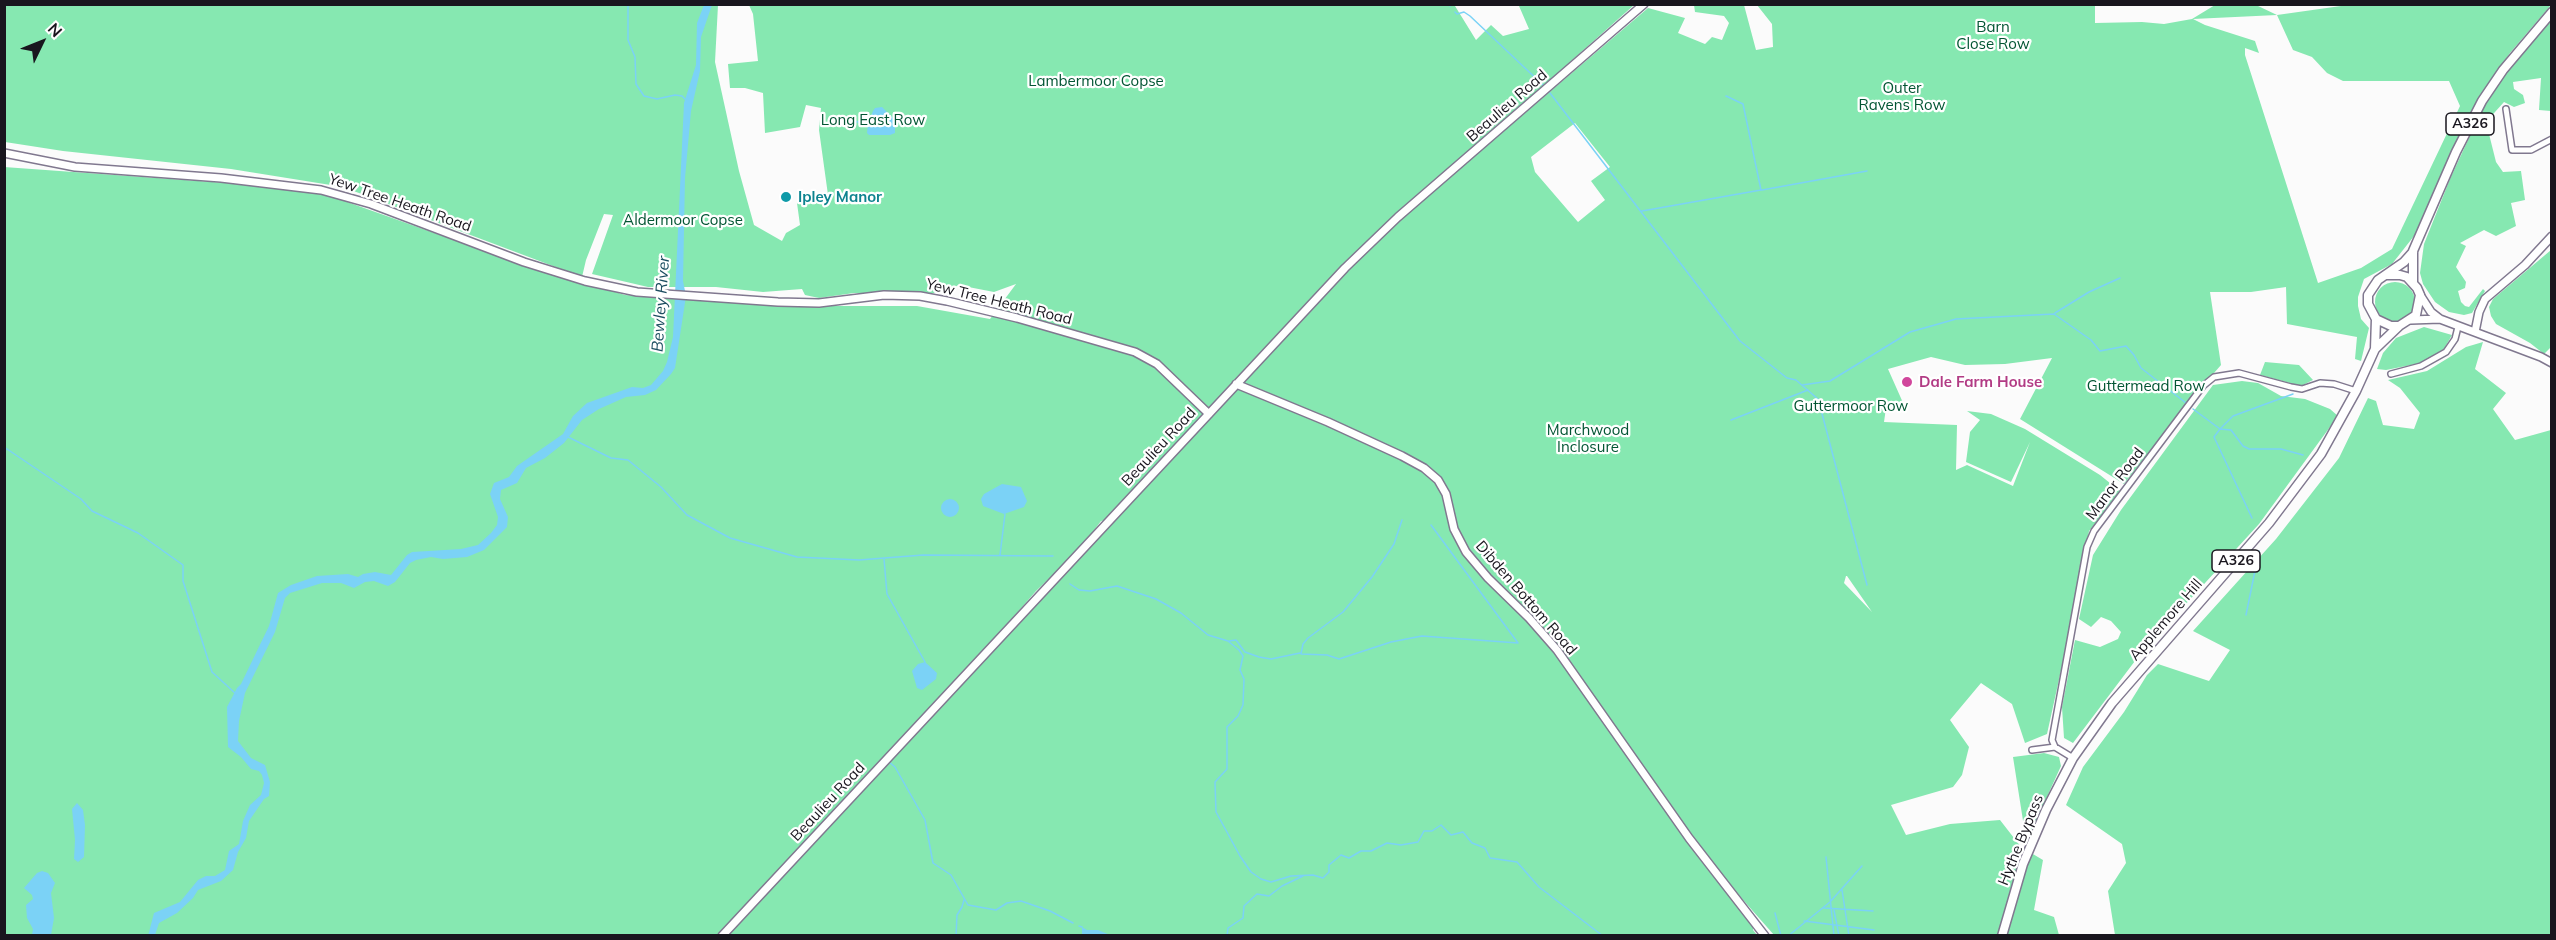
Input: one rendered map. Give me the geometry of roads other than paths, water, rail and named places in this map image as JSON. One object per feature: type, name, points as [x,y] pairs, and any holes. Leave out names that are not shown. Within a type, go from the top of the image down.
[{"type":"main road","name":"A326","points":[[2413,282],[2414,251],[2456,152],[2482,101],[2503,70],[2552,12]]},
{"type":"main road","name":"A326","points":[[2386,275],[2414,251]]},
{"type":"main road","points":[[2386,275],[2400,275],[2413,282],[2420,296],[2419,309],[2411,320],[2399,326],[2391,326],[2376,319],[2370,312],[2368,294],[2378,280],[2386,275]]},
{"type":"main road","name":"Applemore Hill","points":[[2375,349],[2376,319]]},
{"type":"main road","name":"Applemore Hill","points":[[2073,758],[2112,703],[2269,523],[2321,454],[2356,391],[2375,349],[2399,326]]},
{"type":"main road","name":"Hythe Bypass","points":[[2002,936],[2023,864],[2046,810],[2073,758]]},
{"type":"street","name":"Beaulieu Road","points":[[722,936],[1236,384],[1379,234],[1644,4]]},
{"type":"street","points":[[2506,110],[2512,150],[2531,150],[2552,139]]},
{"type":"street","name":"Yew Tree Heath Road","points":[[4,153],[75,167],[221,178],[321,190],[371,204],[524,262],[585,281],[637,292],[778,302],[819,303],[884,295],[920,296],[947,301],[1135,352],[1156,364],[1209,414]]},
{"type":"street","points":[[2475,332],[2479,312],[2485,299],[2525,265],[2552,236]]},
{"type":"street","points":[[2420,296],[2431,312],[2440,319],[2552,363]]},
{"type":"street","points":[[2411,320],[2440,319]]},
{"type":"street","points":[[2391,374],[2415,369],[2446,352],[2455,339],[2458,327]]},
{"type":"street","name":"Manor Road","points":[[2055,747],[2052,740],[2087,548],[2094,531],[2203,386],[2214,377],[2239,373],[2302,389],[2320,383],[2334,384],[2356,391]]},
{"type":"street","name":"Dibden Bottom Road","points":[[1236,384],[1402,456],[1424,468],[1438,480],[1446,494],[1454,529],[1466,552],[1557,650],[1689,838],[1765,936]]},
{"type":"street","points":[[2032,750],[2055,747],[2073,758]]},
{"type":"water","points":[[704,5],[712,5],[701,37],[700,71],[691,111],[685,178],[683,281],[686,296],[675,368],[656,390],[645,395],[626,397],[599,409],[582,420],[564,443],[545,458],[526,468],[517,483],[501,490],[500,499],[508,517],[507,527],[484,550],[467,557],[443,559],[431,557],[416,560],[410,563],[395,582],[388,586],[374,581],[365,582],[354,588],[341,583],[322,583],[290,593],[285,598],[275,632],[245,693],[239,721],[238,741],[251,758],[265,765],[270,782],[269,796],[264,799],[249,821],[246,838],[238,852],[233,870],[221,881],[198,890],[177,913],[159,923],[155,935],[148,936],[154,913],[180,902],[198,880],[206,876],[215,876],[225,870],[229,851],[239,844],[243,821],[250,805],[261,795],[264,783],[262,775],[259,771],[251,769],[228,747],[227,707],[241,684],[269,626],[278,593],[291,585],[317,576],[348,574],[358,577],[375,572],[391,575],[412,552],[461,549],[478,545],[497,525],[498,517],[490,494],[494,483],[509,477],[517,466],[563,434],[573,416],[587,403],[632,387],[643,388],[651,385],[663,371],[673,337],[684,103],[696,65],[697,23]]},
{"type":"water","points":[[882,107],[895,120],[895,133],[869,135],[867,133],[868,123],[873,111],[875,108]]},
{"type":"water","points":[[1002,484],[1021,487],[1027,501],[1024,507],[1004,514],[983,506],[981,499],[984,494]]},
{"type":"water","points":[[950,499],[956,502],[959,508],[956,514],[950,517],[944,514],[941,508],[944,502]]},
{"type":"water","points":[[925,662],[937,673],[936,679],[922,690],[917,688],[912,671],[918,664]]},
{"type":"water","points":[[77,803],[83,810],[85,825],[84,857],[78,862],[74,859],[72,809]]},
{"type":"water","points":[[42,871],[48,873],[55,883],[51,893],[54,918],[51,935],[32,935],[33,929],[27,918],[26,905],[33,899],[24,888],[37,873]]},
{"type":"water","points":[[1082,927],[1087,930],[1098,930],[1110,935],[1082,935]]},
{"type":"waterway","points":[[628,4],[628,40],[635,57],[636,84],[644,96],[657,99],[675,95],[682,96],[686,100]]},
{"type":"waterway","points":[[1455,12],[1457,14],[1464,12],[1470,16],[1544,86]]},
{"type":"waterway","points":[[1550,93],[1740,341],[1787,378],[1796,380],[1819,400]]},
{"type":"waterway","points":[[1642,211],[1761,190],[1743,104],[1726,96]]},
{"type":"waterway","points":[[843,119],[868,124]]},
{"type":"waterway","points":[[1762,190],[1867,171]]},
{"type":"waterway","points":[[2055,313],[2089,292],[2120,278]]},
{"type":"waterway","points":[[1802,385],[1830,381],[1910,332],[1956,319],[2054,314],[2091,340],[2100,351],[2126,346],[2141,368],[2186,403]]},
{"type":"waterway","points":[[1731,420],[1808,390]]},
{"type":"waterway","points":[[2221,428],[2233,416],[2293,394]]},
{"type":"waterway","points":[[1820,406],[1867,585]]},
{"type":"waterway","points":[[2193,409],[2220,429],[2214,437],[2252,518]]},
{"type":"waterway","points":[[2220,429],[2231,430],[2243,446],[2249,449],[2281,449],[2303,455]]},
{"type":"waterway","points":[[568,437],[611,458],[628,460],[661,487],[687,515],[730,538],[797,557],[859,560],[923,555],[1053,556]]},
{"type":"waterway","points":[[4,447],[81,499],[92,511],[138,533],[183,565],[183,581],[212,672],[236,694]]},
{"type":"waterway","points":[[1000,555],[1005,514]]},
{"type":"waterway","points":[[1402,520],[1394,544],[1372,577],[1343,612],[1308,638],[1303,644],[1301,654],[1327,655],[1339,659],[1391,642],[1422,636],[1518,643],[1431,525]]},
{"type":"waterway","points":[[2246,615],[2259,551]]},
{"type":"waterway","points":[[884,559],[887,594],[925,662]]},
{"type":"waterway","points":[[1070,584],[1079,590],[1090,591],[1117,586],[1156,599],[1181,613],[1208,635],[1228,641],[1243,656],[1240,670],[1244,679],[1243,705],[1238,716],[1227,727],[1227,769],[1215,782],[1216,812],[1240,856],[1251,872],[1261,879],[1271,882],[1291,876],[1313,875],[1323,878],[1329,872],[1329,865],[1341,855],[1349,858],[1361,851],[1371,851],[1387,843],[1401,845],[1418,842],[1424,831],[1432,831],[1441,825],[1451,835],[1463,832],[1472,843],[1485,848],[1490,858],[1517,862],[1539,887],[1603,936]]},
{"type":"waterway","points":[[1229,641],[1236,640],[1245,652],[1259,657],[1271,659],[1300,653]]},
{"type":"waterway","points":[[888,761],[895,767],[925,820],[933,863],[951,875],[968,905],[996,910],[1007,903],[1021,901],[1050,911],[1073,923]]},
{"type":"waterway","points":[[1826,857],[1834,936]]},
{"type":"waterway","points":[[1788,936],[1830,902],[1862,866]]},
{"type":"waterway","points":[[1227,936],[1228,928],[1243,918],[1244,906],[1257,894],[1269,896],[1282,886],[1303,876]]},
{"type":"waterway","points":[[1842,890],[1849,936]]},
{"type":"waterway","points":[[956,936],[957,915],[964,900]]},
{"type":"waterway","points":[[1824,908],[1873,911]]},
{"type":"waterway","points":[[1834,910],[1839,936]]},
{"type":"waterway","points":[[1775,913],[1781,936]]},
{"type":"waterway","points":[[1804,921],[1874,930]]},
{"type":"place","name":"Ipley Manor","points":[[786,197]]},
{"type":"place","name":"Dale Farm House","points":[[1907,382]]},
{"type":"park label","name":"Barn Close Row","points":[[1993,36]]},
{"type":"park label","name":"Lambermoor Copse","points":[[1096,81]]},
{"type":"park label","name":"Outer Ravens Row","points":[[1902,96]]},
{"type":"park label","name":"Long East Row","points":[[873,120]]},
{"type":"park label","name":"Aldermoor Copse","points":[[683,220]]},
{"type":"park label","name":"Guttermead Row","points":[[2146,386]]},
{"type":"park label","name":"Guttermoor Row","points":[[1851,406]]},
{"type":"park label","name":"Marchwood Inclosure","points":[[1588,438]]},
{"type":"water label","name":"Bewley River","points":[[661,304]]}]
